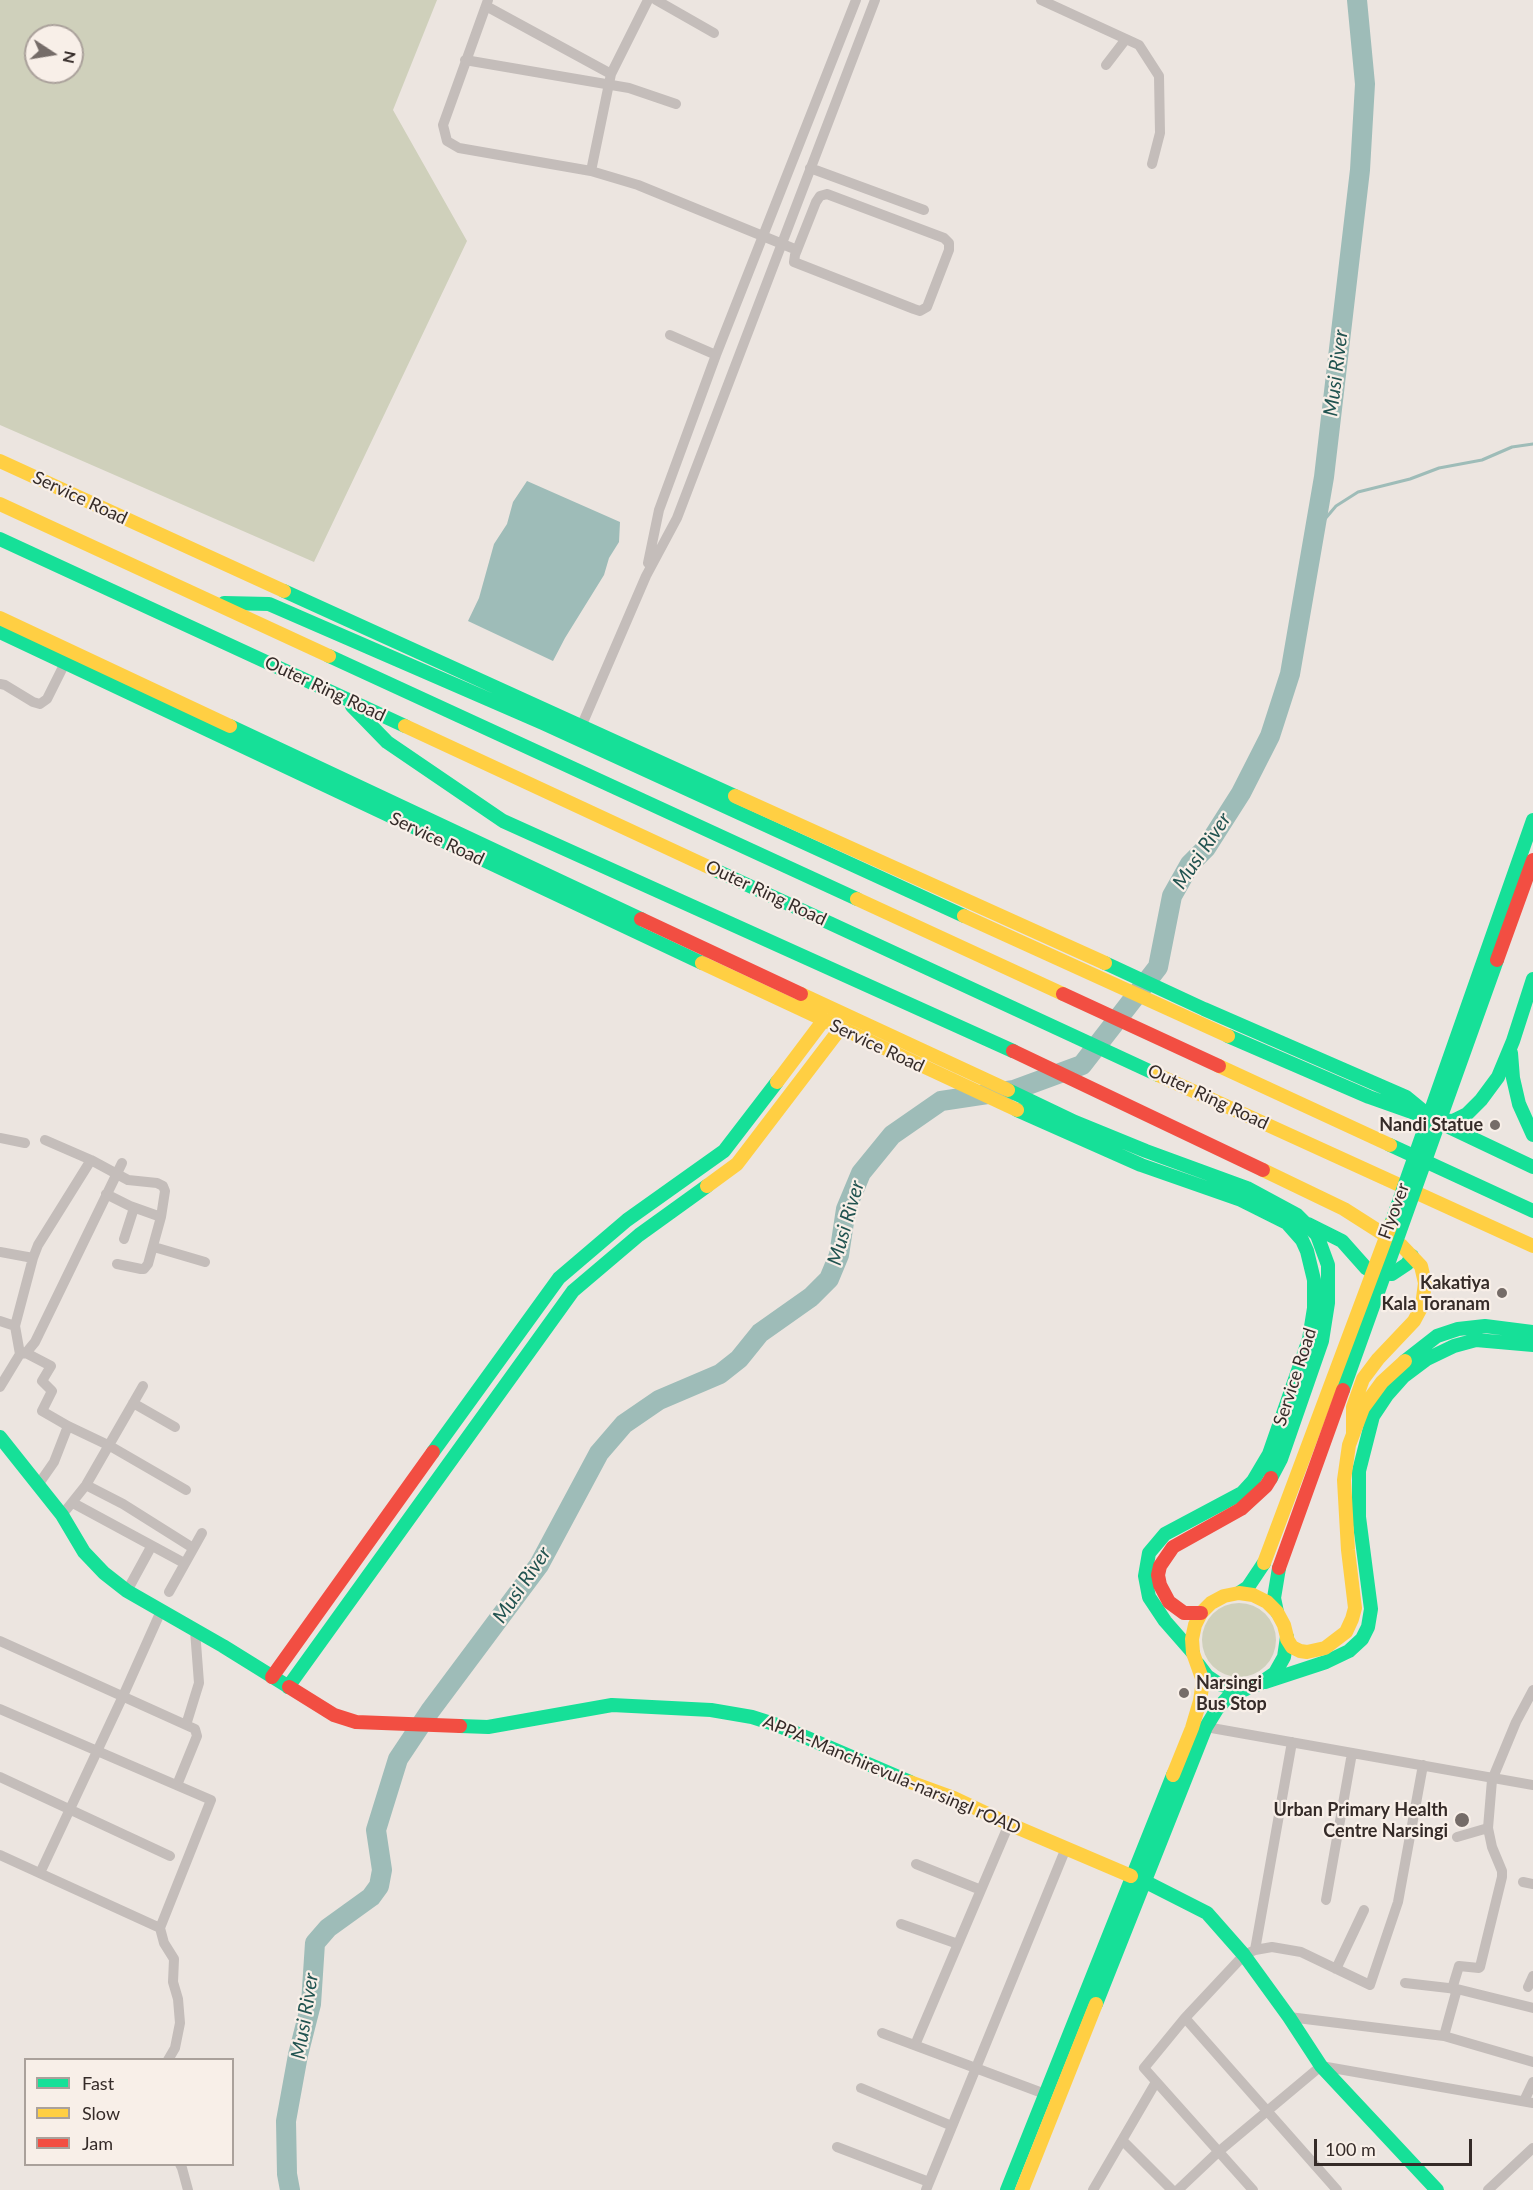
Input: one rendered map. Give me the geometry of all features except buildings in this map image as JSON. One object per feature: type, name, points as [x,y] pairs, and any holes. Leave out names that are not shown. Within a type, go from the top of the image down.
[{"type":"main road","name":"Service Road","points":[[0,461],[1204,1009],[1406,1097],[1434,1120],[1533,1167]]},
{"type":"main road","name":"Outer Ring Road","points":[[0,504],[1533,1211]]},
{"type":"main road","name":"Outer Ring Road","points":[[0,539],[1533,1246]]},
{"type":"main road","points":[[217,603],[269,604],[543,723],[1199,1024],[1369,1097],[1434,1120],[1453,1121],[1467,1114],[1498,1077],[1513,1041],[1533,979]]},
{"type":"main road","name":"Service Road","points":[[0,618],[1075,1122],[1247,1188],[1284,1206],[1308,1224],[1317,1235],[1323,1249],[1329,1282],[1328,1303],[1322,1341],[1281,1458],[1270,1480],[1254,1498],[1228,1516],[1182,1540],[1165,1556],[1160,1566],[1158,1575],[1160,1585],[1169,1602],[1184,1613],[1201,1613]]},
{"type":"main road","name":"Service Road","points":[[0,632],[1069,1135],[1141,1165],[1234,1197],[1276,1217],[1295,1231],[1302,1240],[1311,1264],[1314,1301],[1309,1339],[1275,1438],[1262,1468],[1253,1481],[1236,1497],[1165,1534],[1149,1553],[1146,1565],[1145,1576],[1149,1597],[1196,1659]]},
{"type":"main road","points":[[344,698],[387,742],[503,821],[1098,1090],[1344,1209],[1402,1246],[1421,1266],[1425,1283],[1422,1306],[1414,1321],[1378,1359],[1363,1379],[1353,1407],[1353,1434]]},
{"type":"main road","name":"Flyover","points":[[1239,1593],[1248,1587],[1264,1563],[1393,1217],[1533,820]]},
{"type":"main road","name":"Flyover","points":[[1277,1612],[1275,1598],[1279,1568],[1533,860]]},
{"type":"main road","points":[[272,1677],[559,1278],[627,1220],[724,1151],[823,1021]]},
{"type":"main road","points":[[288,1687],[573,1291],[639,1235],[737,1164],[840,1029]]},
{"type":"main road","points":[[1513,1041],[1510,1059],[1513,1078],[1519,1104],[1533,1135]]},
{"type":"main road","points":[[1308,1224],[1342,1241],[1366,1268],[1374,1273],[1392,1274],[1407,1264],[1412,1256]]},
{"type":"main road","points":[[1287,1639],[1292,1647],[1300,1651],[1307,1652],[1325,1648],[1346,1632],[1352,1619],[1355,1608],[1347,1550],[1344,1491],[1349,1445],[1363,1408],[1382,1382],[1401,1362],[1437,1336],[1458,1329],[1485,1326],[1533,1332]]},
{"type":"main road","points":[[1007,2190],[1045,2094],[1138,1879],[1206,1727],[1217,1709],[1231,1694],[1281,1675],[1326,1662],[1349,1651],[1362,1639],[1368,1627],[1371,1609],[1359,1517],[1359,1471],[1373,1416],[1403,1377],[1427,1359],[1454,1346],[1476,1340],[1533,1345]]},
{"type":"main road","name":"APPA-Manchirevula-narsingI rOAD","points":[[0,1437],[62,1515],[89,1558],[127,1591],[334,1715],[356,1722],[488,1727],[612,1705],[711,1710],[752,1717],[777,1725],[906,1781],[954,1798],[1207,1912],[1250,1952],[1321,2066],[1437,2190]]},
{"type":"main road","points":[[1022,2190],[1192,1728],[1203,1681],[1196,1659],[1193,1632],[1201,1613],[1211,1603],[1224,1596],[1239,1593],[1253,1595],[1267,1602],[1284,1624],[1287,1639],[1284,1658],[1275,1673],[1253,1686],[1232,1688],[1219,1684],[1207,1676],[1196,1659]]},
{"type":"street","points":[[591,171],[610,79],[648,0]]},
{"type":"street","points":[[656,0],[714,33]]},
{"type":"street","points":[[646,576],[658,510],[856,0]]},
{"type":"street","points":[[581,727],[646,576],[677,518],[874,0]]},
{"type":"street","points":[[1041,0],[1139,45],[1159,76],[1160,133],[1152,164]]},
{"type":"street","points":[[676,104],[610,79],[487,3],[443,125],[447,141],[459,148],[591,171],[638,185],[797,249]]},
{"type":"street","points":[[843,32],[860,39]]},
{"type":"street","points":[[1106,65],[1126,39]]},
{"type":"street","points":[[465,60],[610,79]]},
{"type":"street","points":[[803,134],[820,141]]},
{"type":"street","points":[[810,168],[924,210]]},
{"type":"street","points":[[827,194],[940,235],[949,243],[949,250],[930,303],[924,310],[920,310],[796,264],[794,259],[804,232],[816,201],[820,196],[827,194]]},
{"type":"street","points":[[788,225],[804,232]]},
{"type":"street","points":[[748,275],[766,282]]},
{"type":"street","points":[[670,335],[716,356]]},
{"type":"street","points":[[696,410],[715,418]]},
{"type":"street","points":[[0,684],[40,704],[47,699],[65,663]]},
{"type":"street","points":[[0,1138],[25,1143]]},
{"type":"street","points":[[45,1140],[91,1160],[128,1180],[157,1183],[165,1191],[161,1217],[148,1264],[144,1269],[117,1264]]},
{"type":"street","points":[[91,1160],[38,1245],[15,1326],[23,1353],[51,1366],[42,1381],[52,1391],[42,1411],[110,1446],[186,1490]]},
{"type":"street","points":[[0,1387],[40,1331],[122,1163]]},
{"type":"street","points":[[106,1194],[134,1208],[161,1217]]},
{"type":"street","points":[[124,1239],[134,1208]]},
{"type":"street","points":[[154,1247],[205,1262]]},
{"type":"street","points":[[0,1252],[33,1258]]},
{"type":"street","points":[[0,1321],[15,1326]]},
{"type":"street","points":[[62,1515],[86,1485],[143,1386]]},
{"type":"street","points":[[134,1402],[175,1427]]},
{"type":"street","points":[[38,1485],[54,1462],[68,1426]]},
{"type":"street","points":[[86,1485],[123,1504],[193,1548]]},
{"type":"street","points":[[73,1503],[184,1563]]},
{"type":"street","points":[[169,1592],[202,1533]]},
{"type":"street","points":[[127,1591],[152,1547]]},
{"type":"street","points":[[40,1873],[98,1751],[160,1611]]},
{"type":"street","points":[[186,1725],[199,1683],[195,1630]]},
{"type":"street","points":[[0,1641],[195,1729],[197,1736],[177,1785]]},
{"type":"street","points":[[1444,2036],[1459,1966],[1480,1967],[1493,1918],[1502,1877],[1488,1828],[1492,1780],[1516,1722],[1533,1690]]},
{"type":"street","points":[[0,1709],[211,1800],[160,1928],[164,1943],[174,1959],[173,1982],[178,1999],[180,2023],[175,2048],[169,2058]]},
{"type":"street","points":[[1206,1727],[1423,1765],[1492,1780],[1533,1785]]},
{"type":"street","points":[[1250,1952],[1292,1742]]},
{"type":"street","points":[[1326,1900],[1352,1753]]},
{"type":"street","points":[[1252,2190],[1144,2068],[1185,2018],[1250,1952],[1272,1947],[1301,1952],[1371,1985],[1398,1902],[1423,1765]]},
{"type":"street","points":[[0,1777],[170,1856]]},
{"type":"street","points":[[915,2045],[1008,1824]]},
{"type":"street","points":[[1457,1837],[1488,1828]]},
{"type":"street","points":[[837,2147],[928,2186],[1066,1848]]},
{"type":"street","points":[[0,1855],[160,1928]]},
{"type":"street","points":[[916,1864],[981,1890]]},
{"type":"street","points":[[1336,1969],[1364,1910]]},
{"type":"street","points":[[901,1924],[958,1944]]},
{"type":"street","points":[[1528,1987],[1533,1976]]},
{"type":"street","points":[[1404,1983],[1455,1989],[1533,2008]]},
{"type":"street","points":[[1289,2017],[1444,2036],[1533,2062]]},
{"type":"street","points":[[1185,2018],[1337,2190]]},
{"type":"street","points":[[882,2033],[1045,2094]]},
{"type":"street","points":[[1178,2190],[1217,2153],[1321,2066],[1529,2102],[1533,2082]]},
{"type":"street","points":[[1093,2190],[1156,2082]]},
{"type":"street","points":[[861,2088],[952,2126]]},
{"type":"street","points":[[1123,2141],[1172,2190]]},
{"type":"street","points":[[1488,2190],[1533,2148]]},
{"type":"street","points":[[181,2166],[189,2190]]},
{"type":"green space","points":[[0,0],[437,0],[393,110],[467,241],[314,562],[0,425]]},
{"type":"green space","points":[[1239,1603],[1260,1609],[1270,1619],[1276,1640],[1270,1661],[1260,1671],[1239,1677],[1218,1671],[1208,1661],[1202,1640],[1208,1619],[1218,1609]]},
{"type":"water","points":[[527,481],[620,522],[619,542],[609,558],[604,575],[553,661],[468,621],[479,598],[494,544],[507,524],[513,502]]},
{"type":"waterway","name":"Musi River","points":[[290,2190],[287,2174],[286,2121],[298,2055],[311,2004],[315,1943],[328,1928],[371,1897],[379,1886],[382,1870],[376,1830],[398,1759],[430,1711],[539,1565],[599,1453],[624,1424],[659,1400],[720,1374],[739,1359],[760,1333],[811,1297],[829,1279],[839,1255],[846,1209],[861,1173],[892,1135],[941,1101],[1014,1090],[1082,1065],[1158,967],[1172,896],[1190,864],[1206,848],[1241,793],[1270,736],[1290,674],[1324,477],[1360,170],[1365,84],[1357,0]]},
{"type":"waterway","points":[[1314,532],[1336,506],[1358,492],[1410,479],[1439,468],[1482,460],[1512,447],[1533,444]]},
{"type":"traffic: fast","points":[[0,539],[405,726]]},
{"type":"traffic: fast","points":[[284,591],[735,796]]},
{"type":"traffic: fast","points":[[224,603],[269,604],[543,723],[964,916]]},
{"type":"traffic: fast","points":[[0,632],[702,963]]},
{"type":"traffic: fast","points":[[329,656],[857,899]]},
{"type":"traffic: fast","points":[[352,706],[387,742],[503,821],[1013,1051]]},
{"type":"traffic: fast","points":[[230,726],[641,919]]},
{"type":"traffic: fast","points":[[1391,1224],[1533,820]]},
{"type":"traffic: fast","points":[[715,870],[1158,1075]]},
{"type":"traffic: fast","points":[[1343,1390],[1497,960]]},
{"type":"traffic: fast","points":[[1105,963],[1406,1097],[1434,1120],[1533,1167]]},
{"type":"traffic: fast","points":[[1437,1120],[1453,1121],[1467,1114],[1498,1077],[1513,1041],[1533,979]]},
{"type":"traffic: fast","points":[[1228,1036],[1369,1097],[1434,1120]]},
{"type":"traffic: fast","points":[[1511,1053],[1513,1078],[1519,1104],[1533,1135]]},
{"type":"traffic: fast","points":[[433,1452],[559,1278],[627,1220],[724,1151],[777,1082]]},
{"type":"traffic: fast","points":[[1008,1090],[1075,1122],[1247,1188],[1297,1215],[1317,1235],[1328,1265],[1328,1303],[1322,1341],[1281,1459],[1271,1478]]},
{"type":"traffic: fast","points":[[1017,1110],[1141,1165],[1241,1200],[1287,1223],[1302,1240],[1307,1251],[1314,1280],[1314,1308],[1309,1339],[1269,1454],[1253,1481],[1242,1493],[1165,1534],[1149,1553],[1145,1576],[1149,1597],[1165,1621],[1193,1653]]},
{"type":"traffic: fast","points":[[1390,1145],[1533,1211]]},
{"type":"traffic: fast","points":[[288,1687],[573,1291],[639,1235],[707,1186]]},
{"type":"traffic: fast","points":[[1308,1224],[1342,1241],[1366,1268],[1374,1273],[1392,1274],[1407,1264],[1412,1256]]},
{"type":"traffic: fast","points":[[1405,1361],[1437,1336],[1458,1329],[1485,1326],[1533,1332]]},
{"type":"traffic: fast","points":[[1265,1682],[1326,1662],[1349,1651],[1362,1639],[1368,1627],[1371,1609],[1359,1517],[1359,1471],[1373,1416],[1387,1395],[1403,1377],[1427,1359],[1454,1346],[1476,1340],[1533,1345]]},
{"type":"traffic: fast","points":[[0,1437],[62,1515],[84,1552],[104,1573],[127,1591],[289,1687]]},
{"type":"traffic: fast","points":[[1239,1593],[1248,1587],[1264,1563]]},
{"type":"traffic: fast","points":[[1277,1612],[1274,1598],[1279,1568]]},
{"type":"traffic: fast","points":[[1198,1664],[1207,1676],[1219,1684],[1232,1688],[1247,1688],[1259,1684],[1275,1673],[1284,1657],[1287,1637]]},
{"type":"traffic: fast","points":[[1096,2004],[1206,1727],[1217,1709],[1231,1694],[1246,1689]]},
{"type":"traffic: fast","points":[[460,1726],[488,1727],[612,1705],[711,1710],[752,1717],[777,1725],[910,1782]]},
{"type":"traffic: fast","points":[[1007,2190],[1173,1775]]},
{"type":"traffic: fast","points":[[1144,1881],[1207,1913],[1244,1955],[1321,2066],[1437,2190]]},
{"type":"traffic: slow","points":[[0,461],[284,591]]},
{"type":"traffic: slow","points":[[0,504],[329,656]]},
{"type":"traffic: slow","points":[[0,618],[230,726]]},
{"type":"traffic: slow","points":[[405,726],[715,870]]},
{"type":"traffic: slow","points":[[735,796],[1105,963]]},
{"type":"traffic: slow","points":[[857,899],[1063,994]]},
{"type":"traffic: slow","points":[[964,916],[1228,1036]]},
{"type":"traffic: slow","points":[[702,963],[1017,1110]]},
{"type":"traffic: slow","points":[[801,994],[1008,1090]]},
{"type":"traffic: slow","points":[[777,1082],[823,1021]]},
{"type":"traffic: slow","points":[[707,1186],[737,1164],[840,1029]]},
{"type":"traffic: slow","points":[[1219,1066],[1390,1145]]},
{"type":"traffic: slow","points":[[1158,1075],[1533,1246]]},
{"type":"traffic: slow","points":[[1263,1170],[1344,1209],[1402,1246],[1421,1266],[1425,1283],[1422,1306],[1414,1321],[1378,1359],[1363,1379],[1353,1407],[1353,1434]]},
{"type":"traffic: slow","points":[[1264,1563],[1391,1224]]},
{"type":"traffic: slow","points":[[1287,1639],[1292,1647],[1300,1651],[1307,1652],[1325,1648],[1346,1632],[1352,1619],[1355,1608],[1348,1550],[1344,1480],[1349,1445],[1363,1408],[1382,1382],[1405,1361]]},
{"type":"traffic: slow","points":[[1173,1775],[1200,1701],[1203,1681],[1193,1653],[1192,1639],[1201,1613],[1211,1603],[1224,1596],[1239,1593],[1253,1595],[1267,1602],[1277,1612],[1287,1637]]},
{"type":"traffic: slow","points":[[910,1782],[954,1798],[1131,1876]]},
{"type":"traffic: slow","points":[[1022,2190],[1096,2004]]},
{"type":"traffic: jam","points":[[1497,960],[1533,860]]},
{"type":"traffic: jam","points":[[641,919],[801,994]]},
{"type":"traffic: jam","points":[[1063,994],[1219,1066]]},
{"type":"traffic: jam","points":[[1013,1051],[1263,1170]]},
{"type":"traffic: jam","points":[[1279,1568],[1343,1390]]},
{"type":"traffic: jam","points":[[272,1677],[433,1452]]},
{"type":"traffic: jam","points":[[1201,1613],[1184,1613],[1169,1602],[1160,1585],[1158,1575],[1160,1566],[1173,1547],[1241,1509],[1266,1486],[1271,1478]]},
{"type":"traffic: jam","points":[[289,1687],[334,1715],[356,1722],[460,1726]]},
{"type":"place","name":"Nandi Statue","points":[[1495,1125]]},
{"type":"place","name":"Kakatiya Kala Toranam","points":[[1502,1293]]},
{"type":"place","name":"Narsingi Bus Stop","points":[[1184,1693]]},
{"type":"place","name":"Urban Primary Health Centre Narsingi","points":[[1462,1820]]}]
